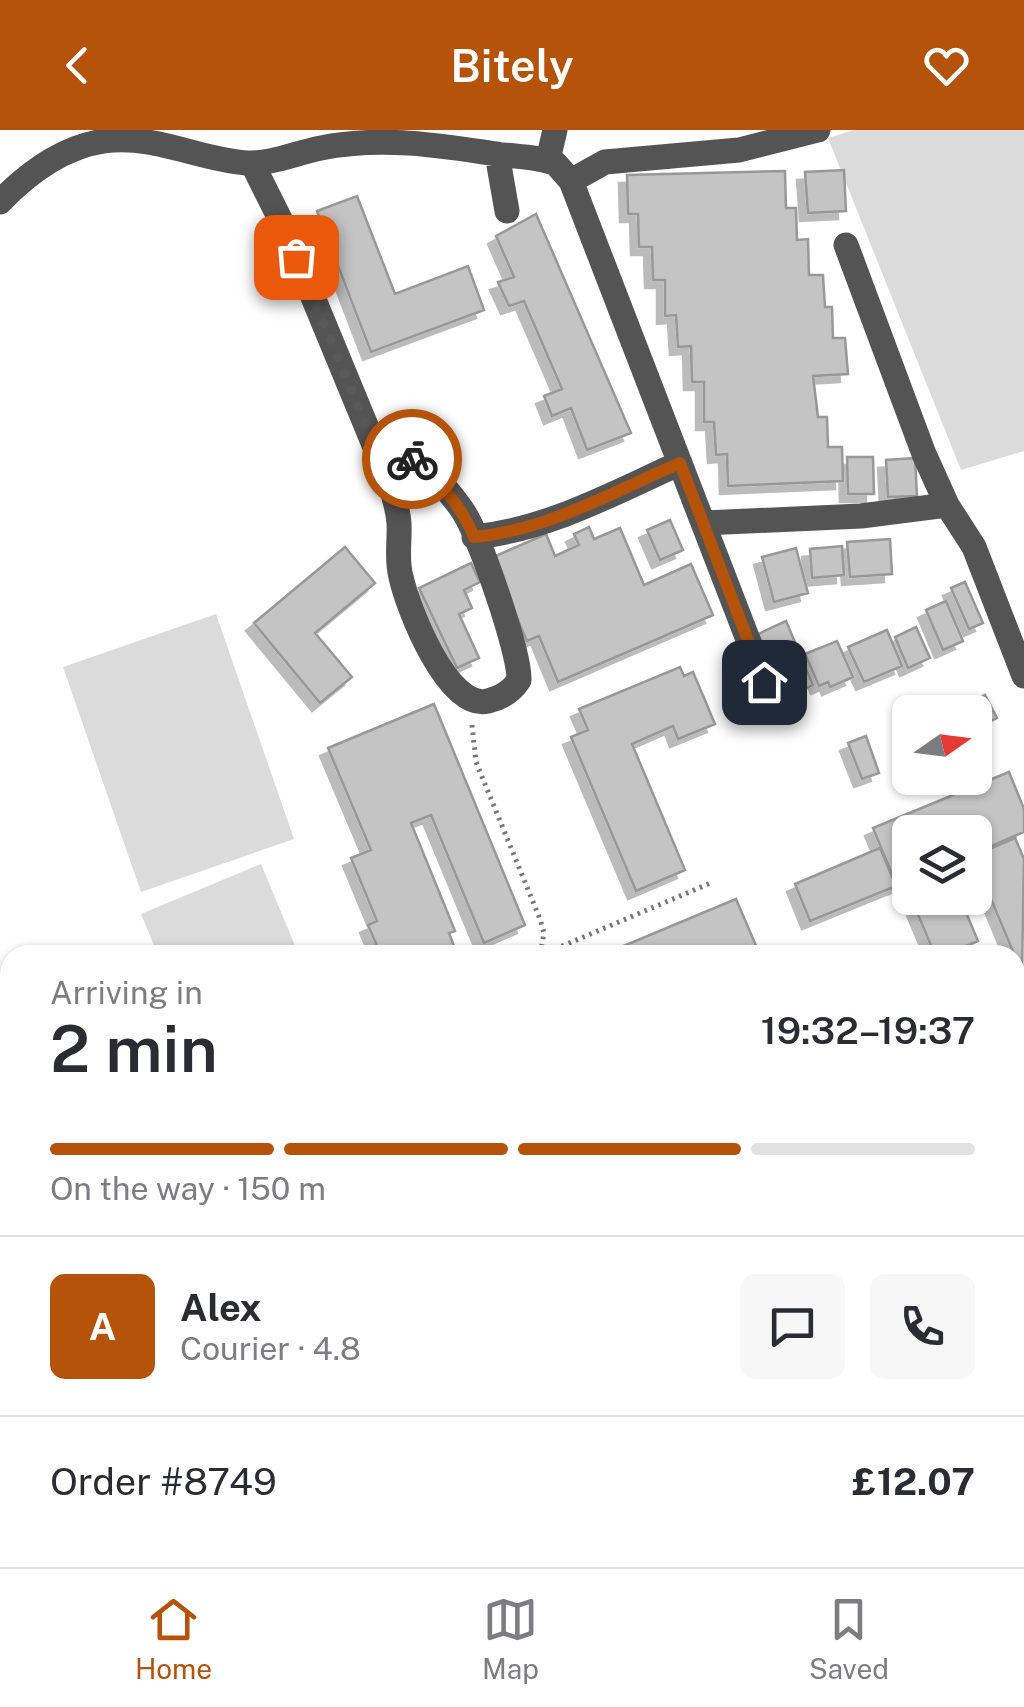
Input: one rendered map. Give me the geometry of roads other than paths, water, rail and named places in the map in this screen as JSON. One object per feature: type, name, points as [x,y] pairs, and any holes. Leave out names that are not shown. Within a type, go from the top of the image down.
[{"type":"lane","points":[[548,160],[555,130]]},
{"type":"lane","points":[[570,181],[605,162],[739,150],[818,130]]},
{"type":"lane","points":[[0,202],[27,174],[70,151],[101,141],[142,139],[252,163],[272,162],[323,148],[448,138],[497,154],[548,160],[562,168],[764,682]]},
{"type":"lane","points":[[497,154],[507,211]]},
{"type":"lane","points":[[252,163],[284,227],[379,456],[389,478],[398,523],[400,576],[412,609],[444,676],[457,691],[473,702],[486,702],[505,694],[520,680],[520,669],[465,514],[446,489],[413,459],[379,456]]},
{"type":"lane","points":[[846,245],[924,454],[947,505],[974,547],[1024,676]]},
{"type":"lane","points":[[474,537],[511,534],[562,516],[680,463]]},
{"type":"lane","points":[[704,523],[862,516],[947,505]]}]
